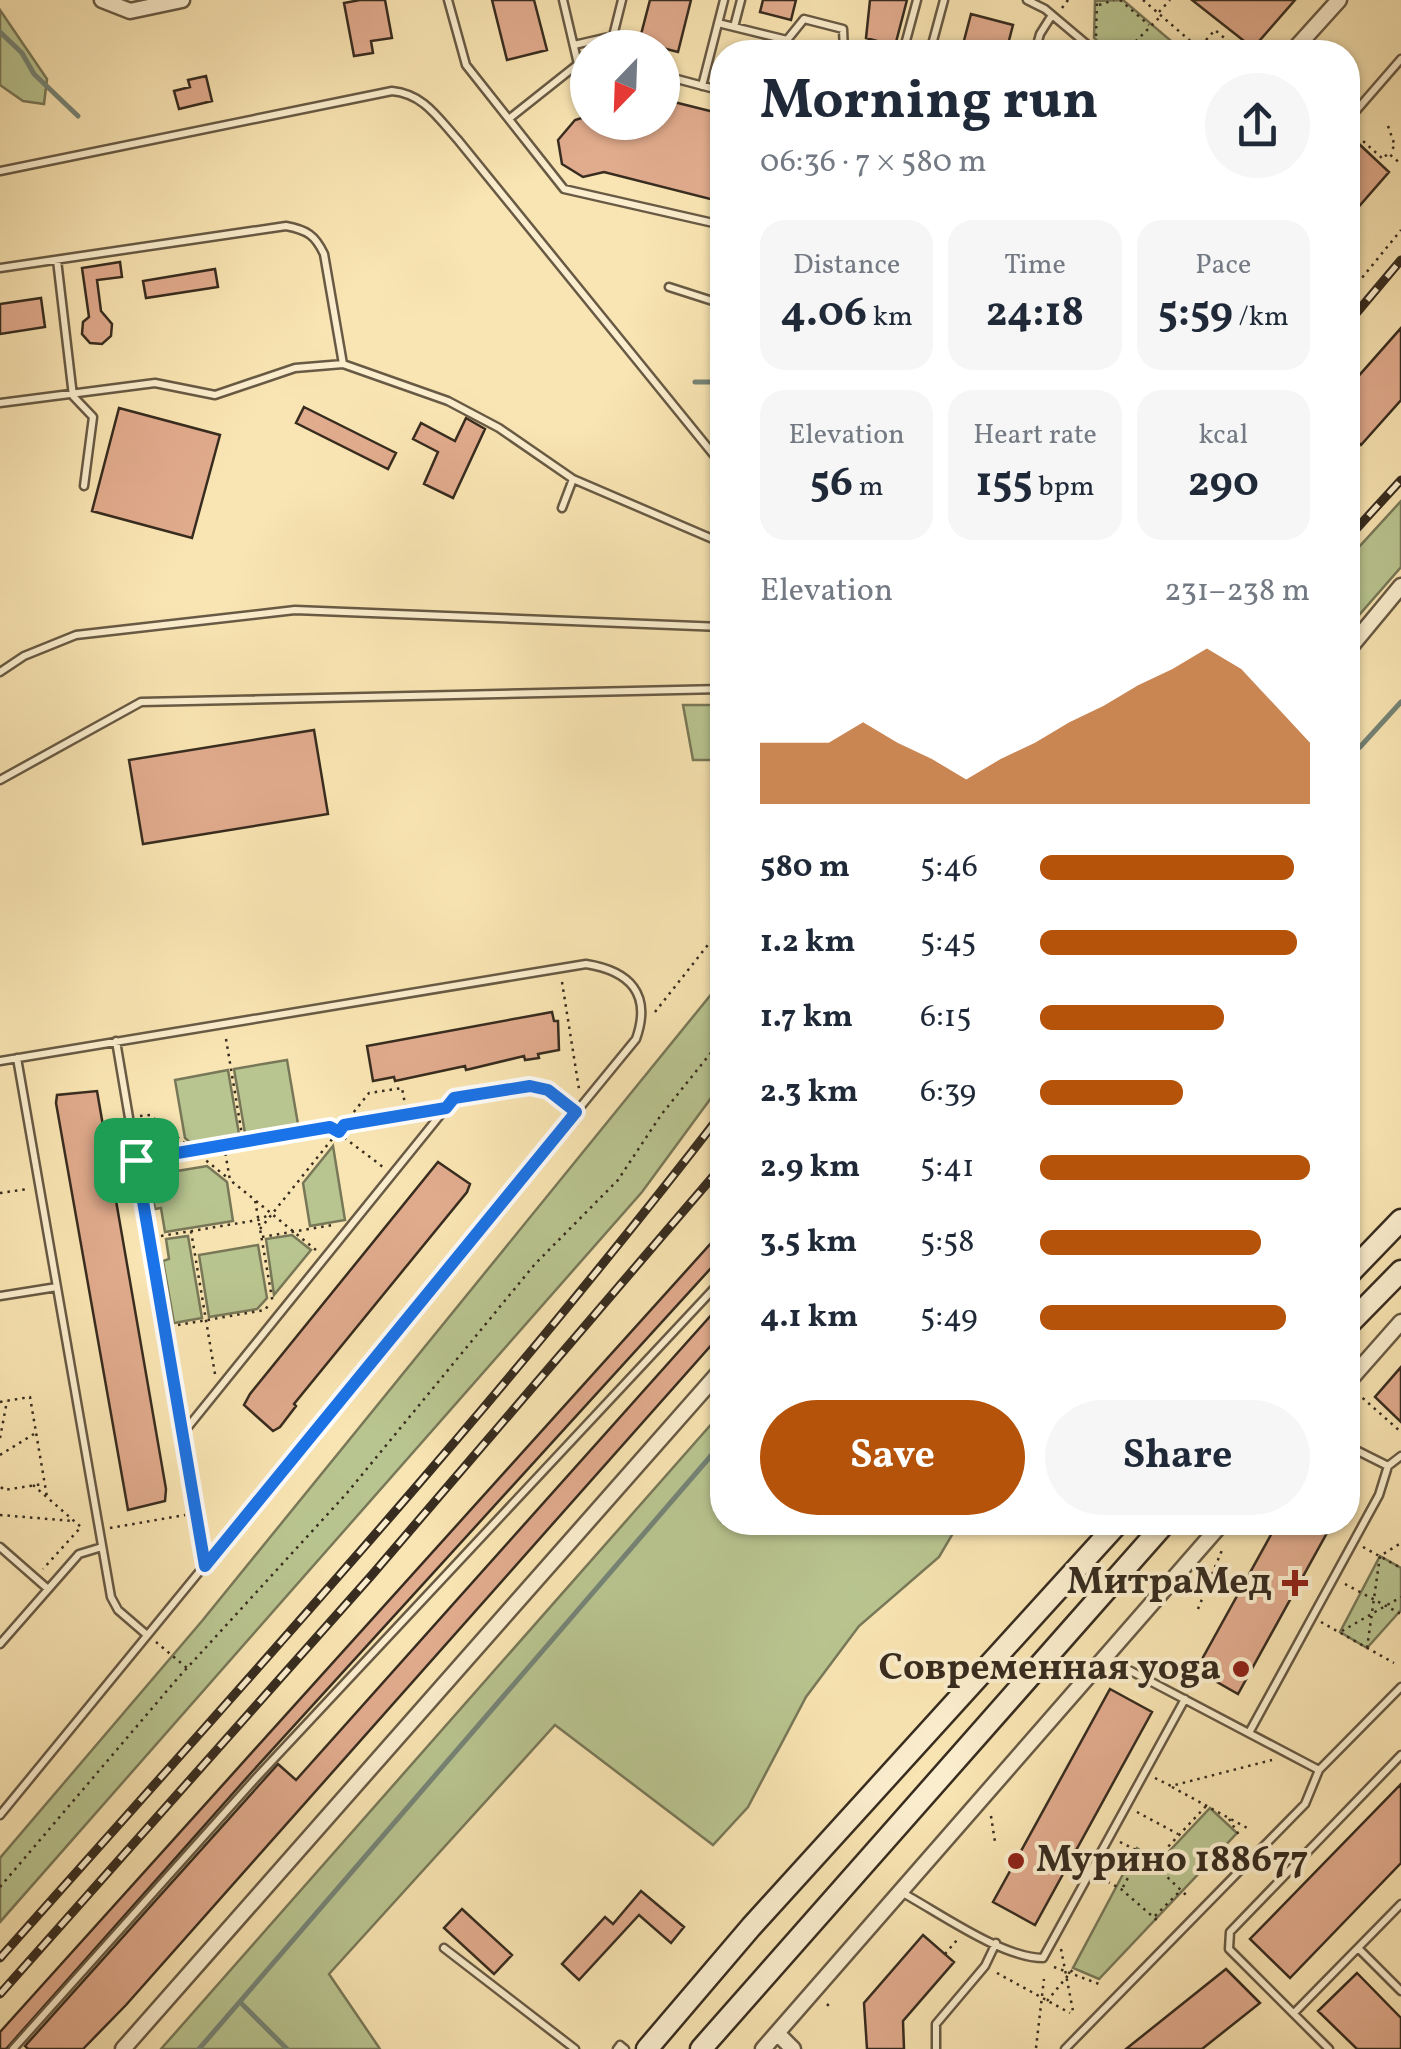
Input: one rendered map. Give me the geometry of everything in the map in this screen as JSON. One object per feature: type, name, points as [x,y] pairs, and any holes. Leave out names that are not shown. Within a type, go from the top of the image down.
[{"type":"street","points":[[102,0],[130,11],[182,0]]},
{"type":"street","points":[[1303,40],[1339,0]]},
{"type":"street","points":[[1360,636],[1401,586]]},
{"type":"street","points":[[1360,1263],[1401,1220]]},
{"type":"street","points":[[1360,1313],[1401,1271]]},
{"type":"street","points":[[1360,1376],[1401,1322]]},
{"type":"street","points":[[123,2049],[710,1383]]},
{"type":"street","points":[[647,2049],[751,1927],[1107,1535]]},
{"type":"street","points":[[701,2049],[1155,1535]]},
{"type":"street","points":[[763,2049],[1212,1535]]},
{"type":"street","points":[[777,2033],[793,2049]]},
{"type":"lane","points":[[448,0],[466,65],[564,190],[710,222]]},
{"type":"lane","points":[[563,0],[570,30]]},
{"type":"lane","points":[[614,30],[622,0]]},
{"type":"lane","points":[[714,40],[724,0]]},
{"type":"lane","points":[[734,27],[742,0]]},
{"type":"lane","points":[[907,40],[917,0]]},
{"type":"lane","points":[[933,40],[944,0]]},
{"type":"lane","points":[[1027,0],[1082,40]]},
{"type":"lane","points":[[1038,40],[1052,15]]},
{"type":"lane","points":[[718,23],[787,40],[804,19],[843,29],[843,40]]},
{"type":"lane","points":[[702,86],[710,54]]},
{"type":"lane","points":[[1360,109],[1401,59]]},
{"type":"lane","points":[[510,118],[570,70]]},
{"type":"lane","points":[[680,80],[710,88]]},
{"type":"lane","points":[[0,172],[392,91],[407,93],[422,100],[458,140],[710,450]]},
{"type":"lane","points":[[0,268],[286,226],[305,230],[317,239],[324,254],[343,364]]},
{"type":"lane","points":[[56,260],[73,396],[92,417],[84,486]]},
{"type":"lane","points":[[669,287],[710,300]]},
{"type":"lane","points":[[0,402],[155,383],[216,395],[295,368],[343,364],[448,402],[499,428],[573,479],[710,537]]},
{"type":"lane","points":[[562,508],[573,479]]},
{"type":"lane","points":[[0,672],[24,656],[76,634],[295,610],[710,627]]},
{"type":"lane","points":[[0,780],[140,702],[710,689]]},
{"type":"lane","points":[[0,1061],[586,964],[609,968],[626,977],[635,989],[642,1023],[636,1040],[0,1816]]},
{"type":"lane","points":[[116,1041],[205,1566]]},
{"type":"lane","points":[[17,1058],[111,1597],[118,1610],[147,1635]]},
{"type":"lane","points":[[183,1433],[454,1098],[530,1086],[548,1090],[576,1112]]},
{"type":"lane","points":[[0,1296],[57,1287]]},
{"type":"lane","points":[[13,2049],[256,1778],[710,1293]]},
{"type":"lane","points":[[1360,1452],[1388,1466]]},
{"type":"lane","points":[[1360,1530],[1379,1495],[1388,1466],[1401,1456]]},
{"type":"lane","points":[[1250,1731],[1357,1535]]},
{"type":"lane","points":[[0,1547],[48,1589]]},
{"type":"lane","points":[[0,1644],[78,1554],[102,1547]]},
{"type":"lane","points":[[1106,1658],[1319,1770]]},
{"type":"lane","points":[[1065,2049],[1305,1804],[1319,1770],[1401,1687]]},
{"type":"lane","points":[[900,1892],[1022,1955],[1043,1958],[1186,1699]]},
{"type":"lane","points":[[1330,2049],[1229,1949],[1232,1928],[1401,1755]]},
{"type":"lane","points":[[1294,2013],[1401,1904]]},
{"type":"lane","points":[[936,2049],[936,2024],[985,1966],[996,1943]]},
{"type":"lane","points":[[444,1948],[575,2049]]},
{"type":"lane","points":[[1358,1948],[1401,1991]]},
{"type":"lane","points":[[617,2049],[620,2044],[625,2049]]},
{"type":"path","points":[[1096,40],[1097,3],[1114,0]]},
{"type":"path","points":[[1120,0],[1152,27]]},
{"type":"path","points":[[1138,40],[1170,0]]},
{"type":"path","points":[[1145,1],[1188,40]]},
{"type":"path","points":[[1208,40],[1215,30],[1227,40]]},
{"type":"path","points":[[1360,139],[1383,160],[1394,146],[1388,126]]},
{"type":"path","points":[[1388,153],[1401,164]]},
{"type":"path","points":[[1360,280],[1401,230]]},
{"type":"path","points":[[642,1023],[710,941]]},
{"type":"path","points":[[562,982],[579,1090]]},
{"type":"path","points":[[226,1039],[244,1142]]},
{"type":"path","points":[[0,1888],[187,1668],[346,1493],[535,1264],[618,1180],[661,1115],[710,1054]]},
{"type":"path","points":[[260,1229],[370,1094],[402,1088],[407,1114]]},
{"type":"path","points":[[344,1125],[446,1108]]},
{"type":"path","points":[[150,1114],[325,1257]]},
{"type":"path","points":[[136,1160],[330,1127],[392,1174]]},
{"type":"path","points":[[224,1145],[230,1180]]},
{"type":"path","points":[[0,1193],[39,1187]]},
{"type":"path","points":[[255,1200],[271,1302],[282,1311]]},
{"type":"path","points":[[150,1238],[258,1220],[272,1214]]},
{"type":"path","points":[[261,1237],[354,1222]]},
{"type":"path","points":[[191,1232],[218,1390]]},
{"type":"path","points":[[164,1328],[265,1310],[271,1302]]},
{"type":"path","points":[[1360,1394],[1401,1432]]},
{"type":"path","points":[[0,1402],[30,1397],[46,1497]]},
{"type":"path","points":[[0,1438],[7,1401]]},
{"type":"path","points":[[0,1455],[36,1433]]},
{"type":"path","points":[[0,1488],[44,1484]]},
{"type":"path","points":[[33,1486],[81,1527],[36,1578]]},
{"type":"path","points":[[110,1528],[196,1513]]},
{"type":"path","points":[[0,1515],[74,1521]]},
{"type":"path","points":[[1380,1556],[1401,1543]]},
{"type":"path","points":[[1360,1545],[1401,1568]]},
{"type":"path","points":[[1198,1609],[1222,1550]]},
{"type":"path","points":[[1367,1648],[1380,1556]]},
{"type":"path","points":[[1340,1581],[1401,1614]]},
{"type":"path","points":[[1340,1632],[1401,1596]]},
{"type":"path","points":[[1320,1622],[1394,1662]]},
{"type":"path","points":[[147,1635],[187,1668]]},
{"type":"path","points":[[1171,1786],[1277,1759]]},
{"type":"path","points":[[1145,1773],[1250,1829]]},
{"type":"path","points":[[1152,1864],[1206,1805]]},
{"type":"path","points":[[1127,1807],[1180,1834]]},
{"type":"path","points":[[991,1816],[995,1842]]},
{"type":"path","points":[[1228,1818],[1241,1838]]},
{"type":"path","points":[[1159,1922],[1121,1889],[1142,1853],[1184,1896]]},
{"type":"path","points":[[1154,1917],[1179,1891]]},
{"type":"path","points":[[945,1954],[962,1935]]},
{"type":"path","points":[[995,1972],[1071,2012],[1068,1975],[1060,1949]]},
{"type":"path","points":[[1051,1966],[1099,1984]]},
{"type":"path","points":[[1046,2000],[1074,1968]]},
{"type":"path","points":[[1036,2048],[1046,2000],[1044,1978]]},
{"type":"green space","points":[[1123,0],[1170,40],[1096,40],[1095,1]]},
{"type":"green space","points":[[0,10],[47,79],[44,104],[23,101],[0,85]]},
{"type":"green space","points":[[1401,501],[1401,567],[1360,614],[1360,546]]},
{"type":"green space","points":[[683,705],[710,705],[710,760],[693,760]]},
{"type":"green space","points":[[710,996],[710,1099],[642,1192],[0,1922],[0,1858],[202,1621]]},
{"type":"green space","points":[[287,1060],[299,1130],[246,1139],[234,1069]]},
{"type":"green space","points":[[228,1070],[240,1140],[197,1148],[185,1138],[175,1080]]},
{"type":"green space","points":[[333,1146],[345,1220],[310,1226],[303,1183]]},
{"type":"green space","points":[[175,1161],[177,1171],[207,1166],[227,1182],[233,1221],[165,1232],[161,1208],[155,1209],[147,1165]]},
{"type":"green space","points":[[292,1235],[311,1250],[274,1295],[266,1239]]},
{"type":"green space","points":[[188,1236],[202,1318],[174,1323],[163,1261],[169,1259],[166,1239]]},
{"type":"green space","points":[[258,1245],[267,1298],[257,1309],[209,1317],[199,1255]]},
{"type":"green space","points":[[710,1426],[710,1535],[952,1535],[939,1557],[859,1626],[806,1697],[748,1807],[713,1845],[555,1725],[329,1974],[380,2049],[161,2049]]},
{"type":"green space","points":[[1380,1556],[1401,1568],[1401,1610],[1367,1648],[1340,1632]]},
{"type":"green space","points":[[1210,1808],[1237,1833],[1099,1979],[1073,1968],[1137,1848],[1158,1863]]},
{"type":"building","points":[[385,0],[392,38],[371,41],[373,53],[354,56],[344,3]]},
{"type":"building","points":[[492,0],[534,0],[547,50],[507,60]]},
{"type":"building","points":[[650,0],[691,0],[680,44],[680,30],[642,30]]},
{"type":"building","points":[[763,0],[796,0],[791,20],[760,12]]},
{"type":"building","points":[[870,0],[907,0],[897,40],[866,38]]},
{"type":"building","points":[[1192,0],[1295,0],[1260,40],[1243,40]]},
{"type":"building","points":[[971,14],[1013,25],[1009,40],[964,40]]},
{"type":"building","points":[[206,76],[212,101],[179,109],[174,91],[190,87],[188,80]]},
{"type":"building","points":[[680,104],[710,111],[710,199],[604,172],[583,177],[562,164],[558,140],[570,126],[570,140],[680,140]]},
{"type":"building","points":[[1360,145],[1389,172],[1360,205]]},
{"type":"building","points":[[120,262],[122,277],[97,280],[101,311],[112,324],[111,336],[102,344],[90,343],[82,334],[83,322],[89,317],[82,268]]},
{"type":"building","points":[[215,269],[218,287],[146,298],[143,281]]},
{"type":"building","points":[[41,298],[45,327],[0,334],[0,304]]},
{"type":"building","points":[[1401,328],[1401,400],[1361,445],[1360,444],[1360,374]]},
{"type":"building","points":[[304,407],[396,453],[388,469],[296,423]]},
{"type":"building","points":[[119,408],[220,435],[192,538],[92,511]]},
{"type":"building","points":[[466,418],[485,429],[453,498],[424,484],[438,452],[413,439],[421,423],[455,441]]},
{"type":"building","points":[[314,730],[328,814],[143,844],[129,760]]},
{"type":"building","points":[[552,1012],[554,1021],[558,1021],[559,1050],[538,1054],[539,1058],[525,1060],[524,1056],[466,1070],[465,1066],[395,1081],[394,1077],[373,1081],[367,1046]]},
{"type":"building","points":[[97,1091],[166,1489],[165,1501],[128,1510],[56,1103],[57,1095]]},
{"type":"building","points":[[438,1162],[470,1184],[467,1192],[273,1431],[244,1405],[250,1394]]},
{"type":"building","points":[[710,1244],[710,1269],[251,1773],[6,2049],[0,2049],[0,2032]]},
{"type":"building","points":[[710,1316],[710,1347],[126,2005],[83,2049],[25,2046],[278,1764],[296,1780]]},
{"type":"building","points":[[1401,1367],[1401,1422],[1375,1397]]},
{"type":"building","points":[[1271,1535],[1326,1535],[1238,1694],[1196,1670]]},
{"type":"building","points":[[1110,1689],[1152,1712],[1035,1925],[993,1902]]},
{"type":"building","points":[[1401,1784],[1401,1863],[1290,1978],[1250,1939]]},
{"type":"building","points":[[641,1891],[684,1927],[671,1943],[639,1915],[579,1980],[562,1964],[605,1917],[613,1924]]},
{"type":"building","points":[[462,1909],[512,1955],[494,1974],[444,1928]]},
{"type":"building","points":[[923,1935],[954,1962],[903,2021],[904,2049],[867,2049],[864,2003]]},
{"type":"building","points":[[1226,1969],[1260,2003],[1202,2049],[1126,2049]]},
{"type":"building","points":[[1357,1973],[1401,2018],[1401,2049],[1357,2049],[1318,2011]]},
{"type":"waterway","points":[[0,32],[22,53],[34,74],[78,116]]},
{"type":"waterway","points":[[695,382],[710,382]]},
{"type":"waterway","points":[[1360,747],[1401,702]]},
{"type":"waterway","points":[[199,2049],[710,1457]]},
{"type":"waterway","points":[[240,2002],[287,2049]]},
{"type":"railway","points":[[1360,309],[1401,260]]},
{"type":"railway","points":[[1360,525],[1401,480]]},
{"type":"railway","points":[[0,1958],[459,1437],[710,1128]]},
{"type":"railway","points":[[0,1994],[371,1576],[710,1180]]},
{"type":"place","name":"МитраМед","points":[[1295,1583]]},
{"type":"place","name":"Современная yoga","points":[[1241,1669]]},
{"type":"place","name":"Мурино 188677","points":[[1016,1861]]},
{"type":"route","points":[[530,1086],[548,1090],[576,1112],[205,1566],[136,1160],[330,1127],[339,1132],[344,1125],[446,1108],[454,1098],[530,1086]]}]
